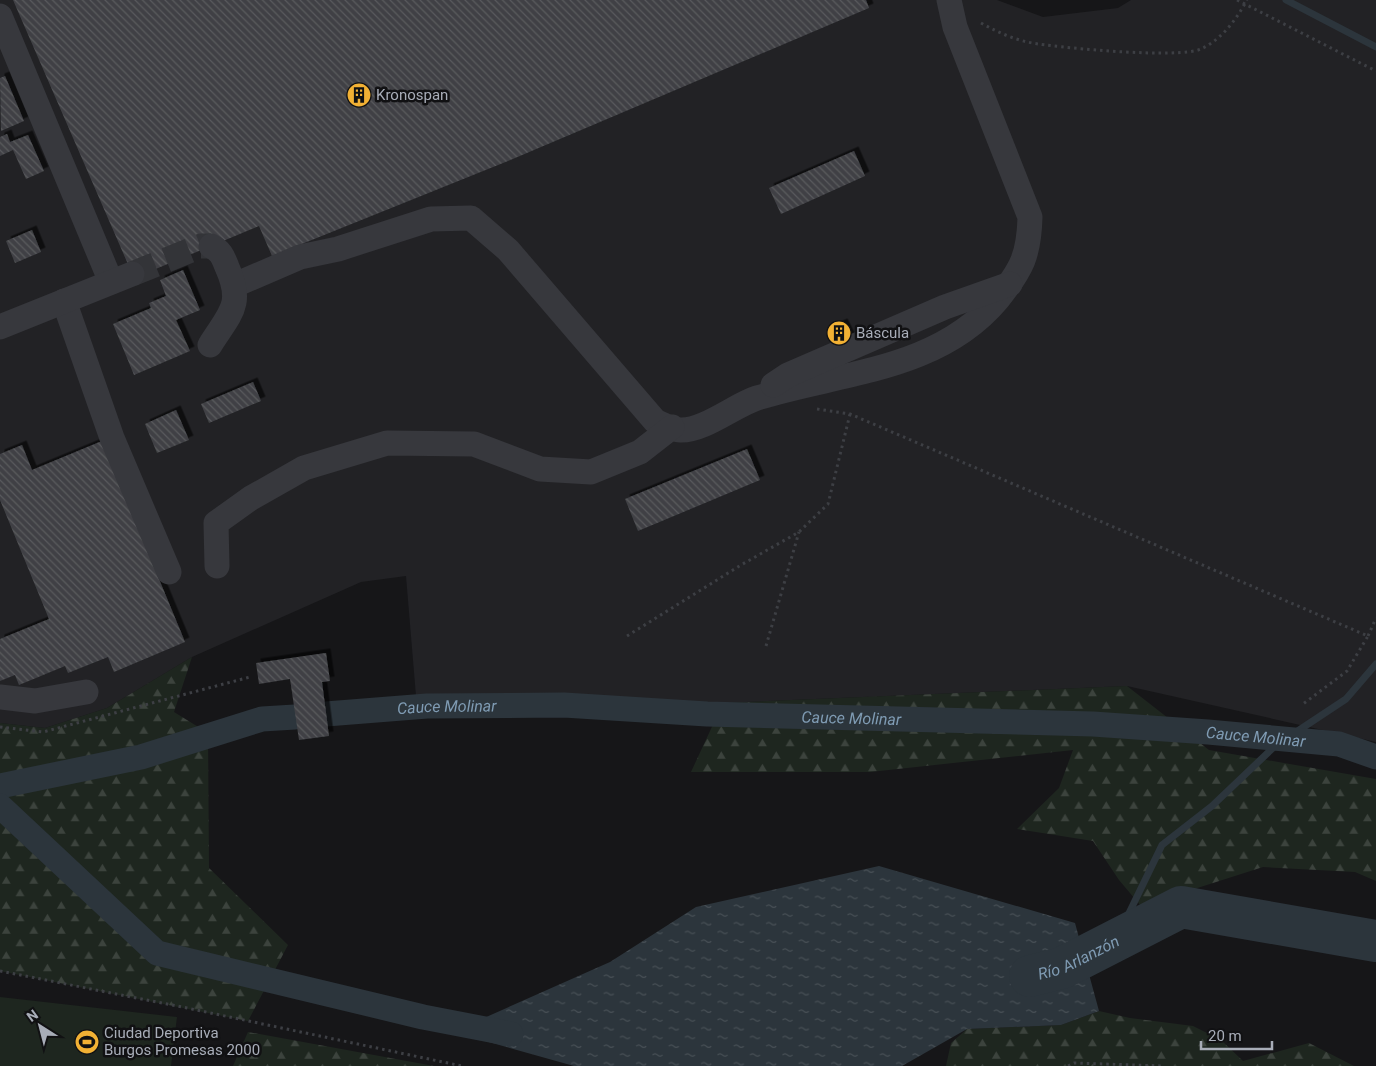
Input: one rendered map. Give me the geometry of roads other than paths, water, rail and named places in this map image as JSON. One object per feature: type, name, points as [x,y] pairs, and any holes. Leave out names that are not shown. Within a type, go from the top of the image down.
[{"type":"lane","points":[[755,398],[887,366],[932,349],[963,332],[992,305],[1018,274],[1029,242],[1030,217],[955,27],[949,0]]},
{"type":"lane","points":[[0,16],[7,51],[122,278],[0,327]]},
{"type":"lane","points":[[235,285],[300,257],[338,249],[431,219],[471,218],[508,250],[655,422],[680,430],[710,422],[755,398],[788,374],[945,307],[1010,284]]},
{"type":"lane","points":[[210,346],[236,299],[235,285],[220,250],[211,246]]},
{"type":"lane","points":[[64,301],[112,438],[169,572]]},
{"type":"lane","points":[[217,566],[216,523],[250,498],[304,468],[388,443],[474,444],[540,469],[591,472],[640,452],[672,427]]},
{"type":"lane","points":[[0,697],[36,700],[86,692]]},
{"type":"water","points":[[879,866],[1075,923],[1099,1011],[1061,1025],[967,1029],[902,1066],[574,1066],[471,1037],[484,1018],[610,962],[696,907]]},
{"type":"waterway","points":[[1286,0],[1376,47]]},
{"type":"waterway","points":[[1116,940],[1162,845],[1212,806],[1275,746],[1346,699],[1376,664]]},
{"type":"waterway","name":"Cauce Molinar","points":[[326,714],[427,706],[564,705],[707,714],[1093,724],[1339,744],[1376,757]]},
{"type":"waterway","name":"Cauce Molinar","points":[[0,786],[141,757],[262,719],[295,717]]},
{"type":"waterway","points":[[0,806],[157,953],[423,1017],[511,1034]]},
{"type":"waterway","name":"Río Arlanzón","points":[[1030,976],[1062,968],[1181,907],[1376,941]]},
{"type":"tunnel","points":[[132,274],[201,246],[211,246]]},
{"type":"place","name":"Kronospan","points":[[359,95]]},
{"type":"place","name":"Báscula","points":[[839,333]]},
{"type":"place","name":"Ciudad Deportiva Burgos Promesas 2000","points":[[87,1042]]}]
